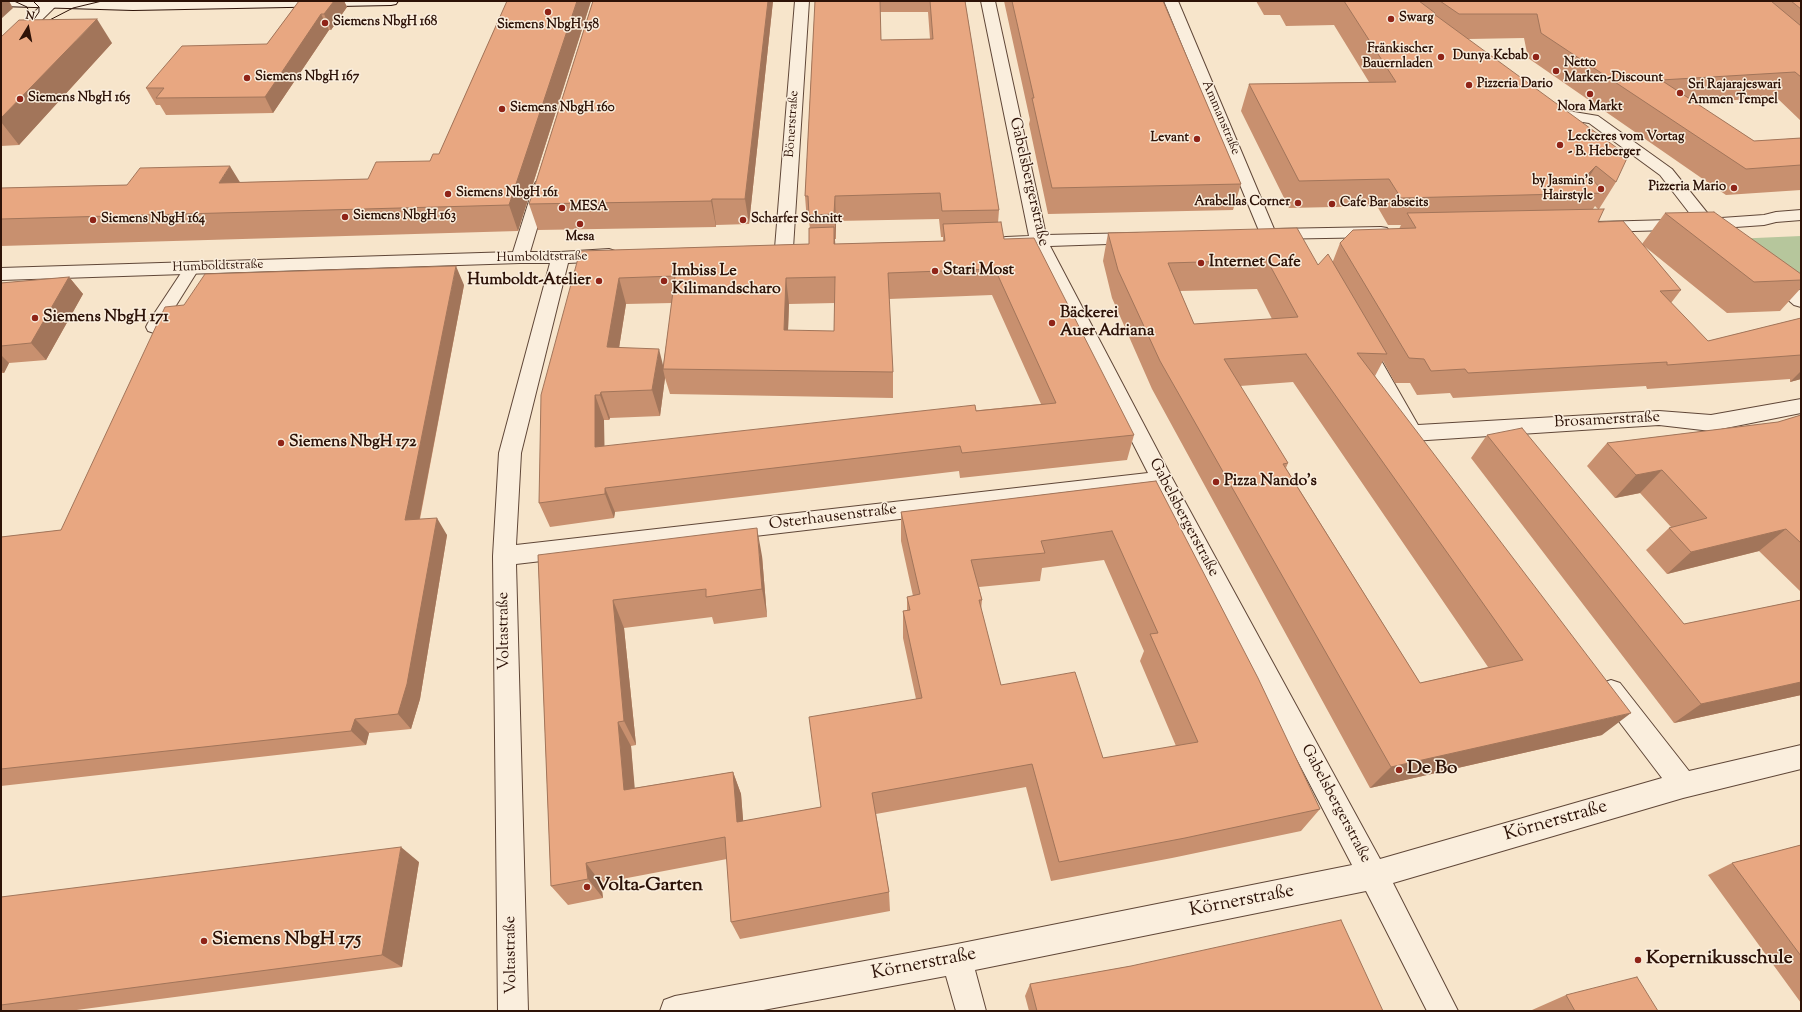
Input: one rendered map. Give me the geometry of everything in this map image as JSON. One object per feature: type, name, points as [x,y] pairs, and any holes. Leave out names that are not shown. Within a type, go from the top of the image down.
[{"type":"street","points":[[1,2],[52,2],[133,6],[391,1]]},
{"type":"street","name":"Bönerstraße","points":[[784,248],[802,1]]},
{"type":"street","name":"Gabelsbergerstraße","points":[[988,1],[1039,241],[1162,480],[1373,875],[1443,1011]]},
{"type":"street","name":"Ammanstraße","points":[[1171,1],[1260,234],[1299,233]]},
{"type":"street","points":[[1,52],[52,2]]},
{"type":"street","points":[[1533,110],[1593,119],[1666,172],[1707,224],[1731,244]]},
{"type":"street","points":[[520,257],[545,174]]},
{"type":"street","points":[[1584,227],[1707,224],[1764,220],[1776,217],[1801,215]]},
{"type":"street","points":[[1311,254],[1299,233],[1394,231]]},
{"type":"street","points":[[991,242],[1150,238]]},
{"type":"street","name":"Humboldtstraße","points":[[1,274],[624,255]]},
{"type":"street","name":"Voltastraße","points":[[513,1011],[504,556],[510,453],[560,258]]},
{"type":"street","points":[[1760,268],[1801,301]]},
{"type":"street","points":[[1354,330],[1412,433],[1426,452]]},
{"type":"street","name":"Brosamerstraße","points":[[1412,433],[1659,418],[1712,423],[1801,406]]},
{"type":"street","name":"Osterhausenstraße","points":[[504,556],[1162,480]]},
{"type":"street","points":[[1601,678],[1683,784]]},
{"type":"street","name":"Körnerstraße","points":[[675,1011],[957,959],[1373,875],[1683,784],[1801,757]]},
{"type":"street","points":[[957,959],[971,1011]]},
{"type":"lane","points":[[52,2],[67,1]]},
{"type":"lane","points":[[154,327],[192,268]]},
{"type":"green space","points":[[1801,236],[1801,293],[1733,239]]},
{"type":"building","points":[[299,1],[334,1],[324,14],[321,14],[265,97],[156,98],[164,88],[146,88],[182,46],[267,44]]},
{"type":"building","points":[[507,1],[577,1],[509,205],[1,219],[1,188],[127,185],[140,168],[230,166],[219,183],[368,179],[376,162],[430,161],[433,154],[439,154]]},
{"type":"building","points":[[593,1],[768,1],[745,199],[712,199],[711,201],[529,204]]},
{"type":"building","points":[[815,1],[880,1],[881,40],[933,39],[930,1],[965,1],[999,210],[942,211],[940,193],[835,196],[834,214],[809,215],[808,196],[805,196]]},
{"type":"building","points":[[1012,1],[1163,1],[1241,184],[1052,188],[1032,98],[1034,98]]},
{"type":"building","points":[[1344,1],[1419,1],[1435,13],[1434,14],[1628,156],[1616,182],[1596,166],[1588,174],[1604,193],[1401,198],[1389,179],[1299,181],[1249,84],[1396,82]]},
{"type":"building","points":[[1440,1],[1771,1],[1801,26],[1801,77],[1795,72],[1661,80],[1754,141],[1801,138],[1801,165],[1746,169],[1541,33],[1537,14],[1459,14]]},
{"type":"building","points":[[1791,1],[1801,1],[1801,9]]},
{"type":"building","points":[[97,19],[1,118],[1,37],[19,20]]},
{"type":"building","points":[[1604,209],[1598,222],[1623,221],[1681,290],[1660,291],[1708,341],[1801,318],[1801,355],[1667,365],[1667,362],[1468,373],[1465,369],[1431,371],[1424,359],[1409,358],[1340,243],[1353,230],[1416,228],[1407,213]]},
{"type":"building","points":[[1714,212],[1801,274],[1801,280],[1754,282],[1665,213]]},
{"type":"building","points":[[1001,222],[1004,239],[1034,238],[1134,435],[962,453],[960,446],[605,488],[605,494],[539,503],[541,395],[580,251],[809,244],[809,228],[834,227],[834,244],[945,241],[943,224]],"holes":[[[995,269],[1056,403],[976,411],[975,405],[595,447],[595,395],[600,395],[601,392],[652,390],[659,349],[607,347],[619,278],[675,276],[663,369],[893,372],[888,273]],[[835,277],[834,331],[784,330],[786,278]]]},
{"type":"building","points":[[1297,228],[1318,265],[1328,254],[1387,354],[1357,353],[1631,713],[1391,767],[1160,361],[1118,270],[1108,233]],"holes":[[[1267,260],[1298,317],[1194,324],[1168,263]],[[1306,354],[1451,558],[1523,660],[1420,683],[1283,464],[1288,463],[1224,359]]]},
{"type":"building","name":"Siemens NbgH 172","points":[[456,266],[405,520],[437,518],[407,684],[398,714],[355,719],[351,731],[1,769],[1,537],[61,530],[165,307],[184,305],[205,274]]},
{"type":"building","points":[[69,277],[31,343],[1,346],[1,283]]},
{"type":"building","points":[[1801,415],[1801,543],[1786,529],[1691,552],[1669,528],[1707,518],[1662,470],[1636,475],[1607,443],[1778,422]]},
{"type":"building","points":[[1522,428],[1684,624],[1801,600],[1801,682],[1701,704],[1487,435]]},
{"type":"building","points":[[1156,481],[1258,678],[1320,809],[1185,838],[1059,862],[1032,764],[872,793],[889,892],[731,922],[725,837],[586,863],[588,879],[551,886],[538,555],[757,528],[762,589],[706,597],[706,589],[613,600],[624,721],[618,722],[624,790],[733,772],[737,822],[821,807],[809,717],[922,698],[903,611],[910,610],[907,597],[920,594],[901,512]],"holes":[[[1112,531],[1158,633],[1150,634],[1198,742],[1103,758],[1075,672],[1001,685],[979,600],[982,600],[971,560],[1045,553],[1041,541]]]},
{"type":"building","points":[[1801,845],[1801,956],[1732,863]]},
{"type":"building","name":"Siemens NbgH 175","points":[[401,847],[382,955],[1,1005],[1,897]]},
{"type":"building","points":[[1341,920],[1383,1011],[1037,1011],[1030,984],[1131,966]]},
{"type":"building","points":[[1637,977],[1658,1011],[1575,1011],[1566,995]]},
{"type":"tram line","points":[[14,1],[27,7],[29,12],[29,17],[21,27]]},
{"type":"tram line","points":[[28,28],[39,12],[39,7],[33,1]]},
{"type":"tram line","points":[[38,26],[73,8],[102,1]]},
{"type":"place","name":"Siemens NbgH 158","points":[[548,12]]},
{"type":"place","name":"Swarg","points":[[1391,19]]},
{"type":"place","name":"Siemens NbgH 168","points":[[325,23]]},
{"type":"place","name":"Fränkischer Bauernladen","points":[[1441,57]]},
{"type":"place","name":"Dunya Kebab","points":[[1536,57]]},
{"type":"place","name":"Netto Marken-Discount","points":[[1556,71]]},
{"type":"place","name":"Siemens NbgH 167","points":[[247,78]]},
{"type":"place","name":"Pizzeria Dario","points":[[1469,85]]},
{"type":"place","name":"Sri Rajarajeswari Ammen Tempel","points":[[1680,93]]},
{"type":"place","name":"Nora Markt","points":[[1590,94]]},
{"type":"place","name":"Siemens NbgH 165","points":[[20,99]]},
{"type":"place","name":"Siemens NbgH 160","points":[[502,109]]},
{"type":"place","name":"Levant","points":[[1197,139]]},
{"type":"place","name":"Leckeres vom Vortag - B. Heberger","points":[[1560,145]]},
{"type":"place","name":"Pizzeria Mario","points":[[1734,188]]},
{"type":"place","name":"by Jasmin's Hairstyle","points":[[1601,189]]},
{"type":"place","name":"Siemens NbgH 161","points":[[448,194]]},
{"type":"place","name":"Arabellas Corner","points":[[1298,203]]},
{"type":"place","name":"Cafe Bar abseits","points":[[1332,204]]},
{"type":"place","name":"MESA","points":[[562,208]]},
{"type":"place","name":"Siemens NbgH 163","points":[[345,217]]},
{"type":"place","name":"Siemens NbgH 164","points":[[93,220]]},
{"type":"place","name":"Scharfer Schnitt","points":[[743,220]]},
{"type":"place","name":"Mesa","points":[[580,224]]},
{"type":"place","name":"Internet Cafe","points":[[1201,263]]},
{"type":"place","name":"Stari Most","points":[[935,271]]},
{"type":"place","name":"Humboldt-Atelier","points":[[599,281]]},
{"type":"place","name":"Imbiss Le Kilimandscharo","points":[[664,281]]},
{"type":"place","name":"Siemens NbgH 171","points":[[35,318]]},
{"type":"place","name":"Bäckerei Auer Adriana","points":[[1052,323]]},
{"type":"place","name":"Siemens NbgH 172","points":[[281,443]]},
{"type":"place","name":"Pizza Nando's","points":[[1216,482]]},
{"type":"place","name":"De Bo","points":[[1399,770]]},
{"type":"place","name":"Volta-Garten","points":[[587,887]]},
{"type":"place","name":"Siemens NbgH 175","points":[[204,941]]},
{"type":"place","name":"Kopernikusschule","points":[[1638,960]]}]
